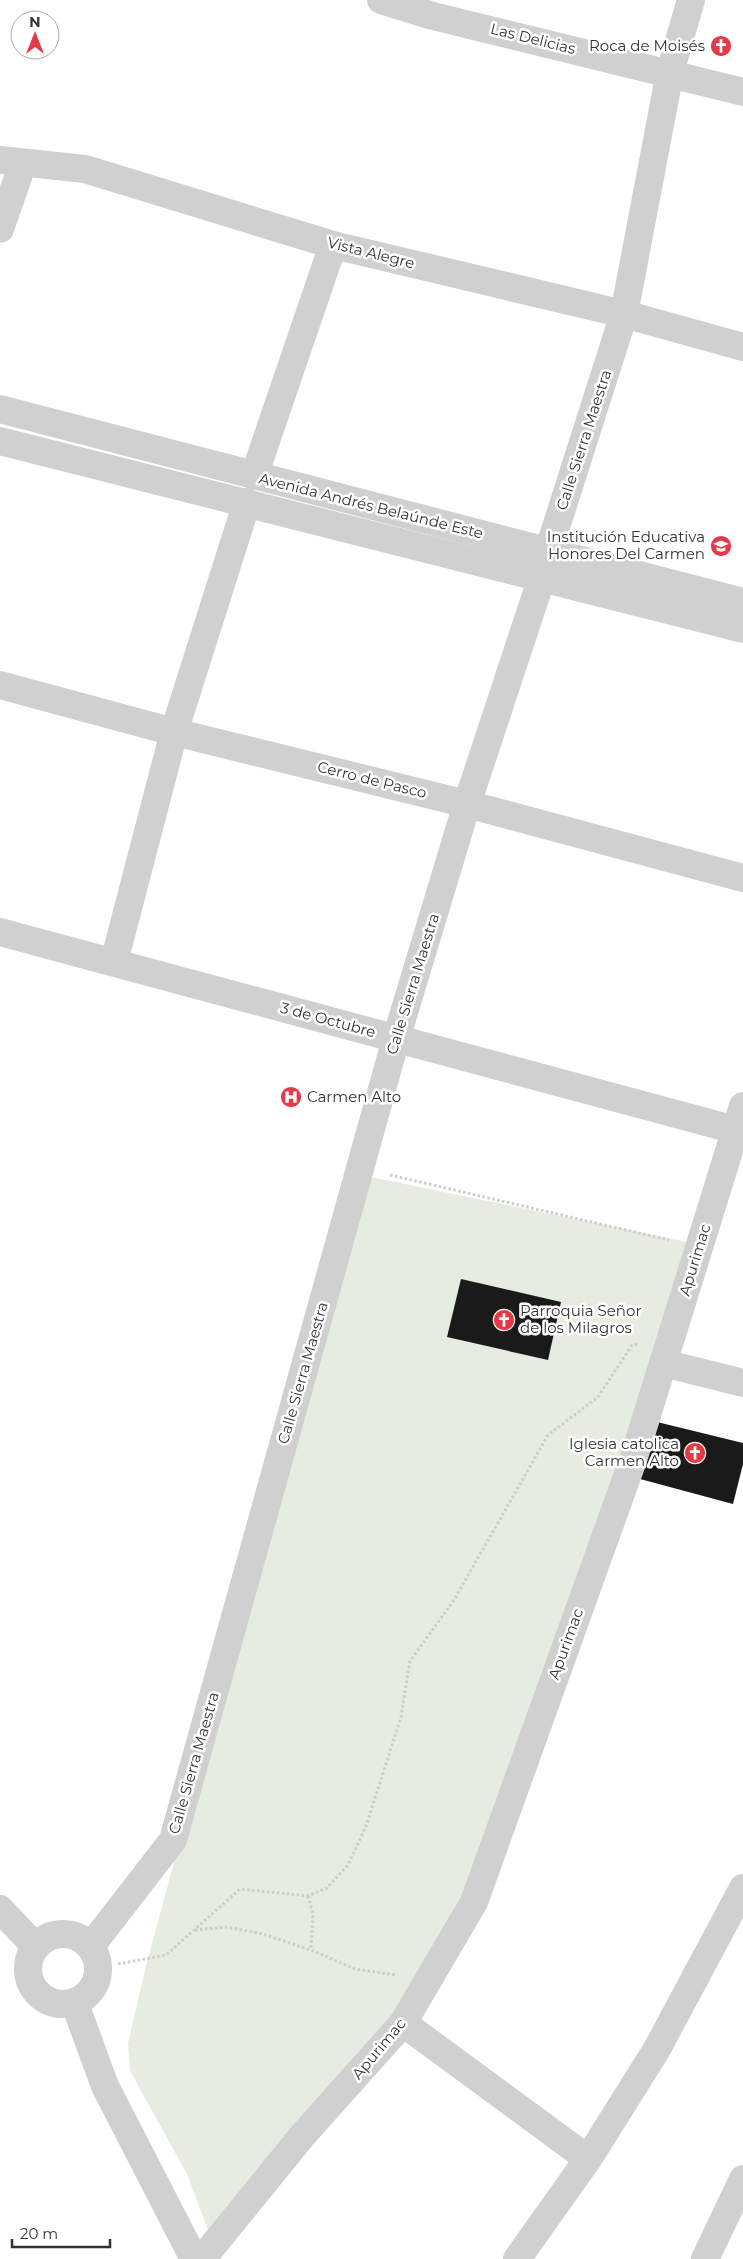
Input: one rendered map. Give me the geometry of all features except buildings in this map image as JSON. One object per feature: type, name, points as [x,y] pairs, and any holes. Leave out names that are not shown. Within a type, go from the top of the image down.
[{"type":"street","name":"Las Delicias","points":[[381,0],[433,16],[670,72],[743,92]]},
{"type":"street","name":"Calle Sierra Maestra","points":[[95,1956],[173,1840],[396,1039],[467,804],[624,314],[670,72],[691,0]]},
{"type":"street","name":"Vista Alegre","points":[[12,161],[85,169],[333,245],[624,314],[743,347]]},
{"type":"street","points":[[0,229],[12,161]]},
{"type":"street","points":[[114,962],[174,732],[250,489],[333,245]]},
{"type":"street","name":"Avenida Andrés Belaúnde Este","points":[[0,409],[250,489]]},
{"type":"street","name":"Avenida Andrés Belaúnde Este","points":[[0,441],[250,489],[545,564],[743,602]]},
{"type":"street","name":"Avenida Andrés Belaúnde Este","points":[[545,564],[743,628]]},
{"type":"street","name":"Cerro de Pasco","points":[[0,685],[174,732],[467,804],[743,878]]},
{"type":"street","name":"3 de Octubre","points":[[0,932],[396,1039],[741,1123]]},
{"type":"street","name":"Apurimac","points":[[202,2259],[302,2136],[403,2024],[474,1902],[633,1460],[699,1247],[741,1123]]},
{"type":"street","points":[[663,1363],[743,1383]]},
{"type":"street","points":[[517,2259],[588,2159],[658,2049],[742,1889]]},
{"type":"street","points":[[0,1909],[35,1946]]},
{"type":"street","points":[[53,1934],[73,1934],[95,1956],[93,1990],[75,2004],[52,2004],[33,1990],[26,1968],[35,1946],[53,1934]]},
{"type":"street","points":[[75,2004],[105,2086],[194,2259]]},
{"type":"street","points":[[403,2024],[588,2159]]},
{"type":"street","points":[[705,2259],[743,2179]]},
{"type":"path","points":[[360,1168],[699,1247]]},
{"type":"path","points":[[95,1956],[166,1955],[240,1889],[308,1896],[326,1888],[348,1865],[366,1826],[401,1717],[410,1661],[454,1600],[548,1435],[598,1397],[632,1345],[671,1336]]},
{"type":"path","points":[[308,1896],[313,1914],[311,1950]]},
{"type":"path","points":[[194,1930],[227,1927],[263,1934],[311,1950],[355,1969],[398,1975]]},
{"type":"shaded area","points":[[361,1175],[697,1244],[473,1900],[400,2021],[211,2238],[187,2174],[130,2071],[128,2043],[147,1962]]},
{"type":"place","name":"Roca de Moisés","points":[[721,46]]},
{"type":"place","name":"Institución Educativa Honores Del Carmen","points":[[721,546]]},
{"type":"place","name":"Carmen Alto","points":[[291,1097]]},
{"type":"place","name":"Parroquia Señor de los Milagros","points":[[504,1320]]},
{"type":"place","name":"Iglesia catolica Carmen Alto","points":[[695,1453]]}]
